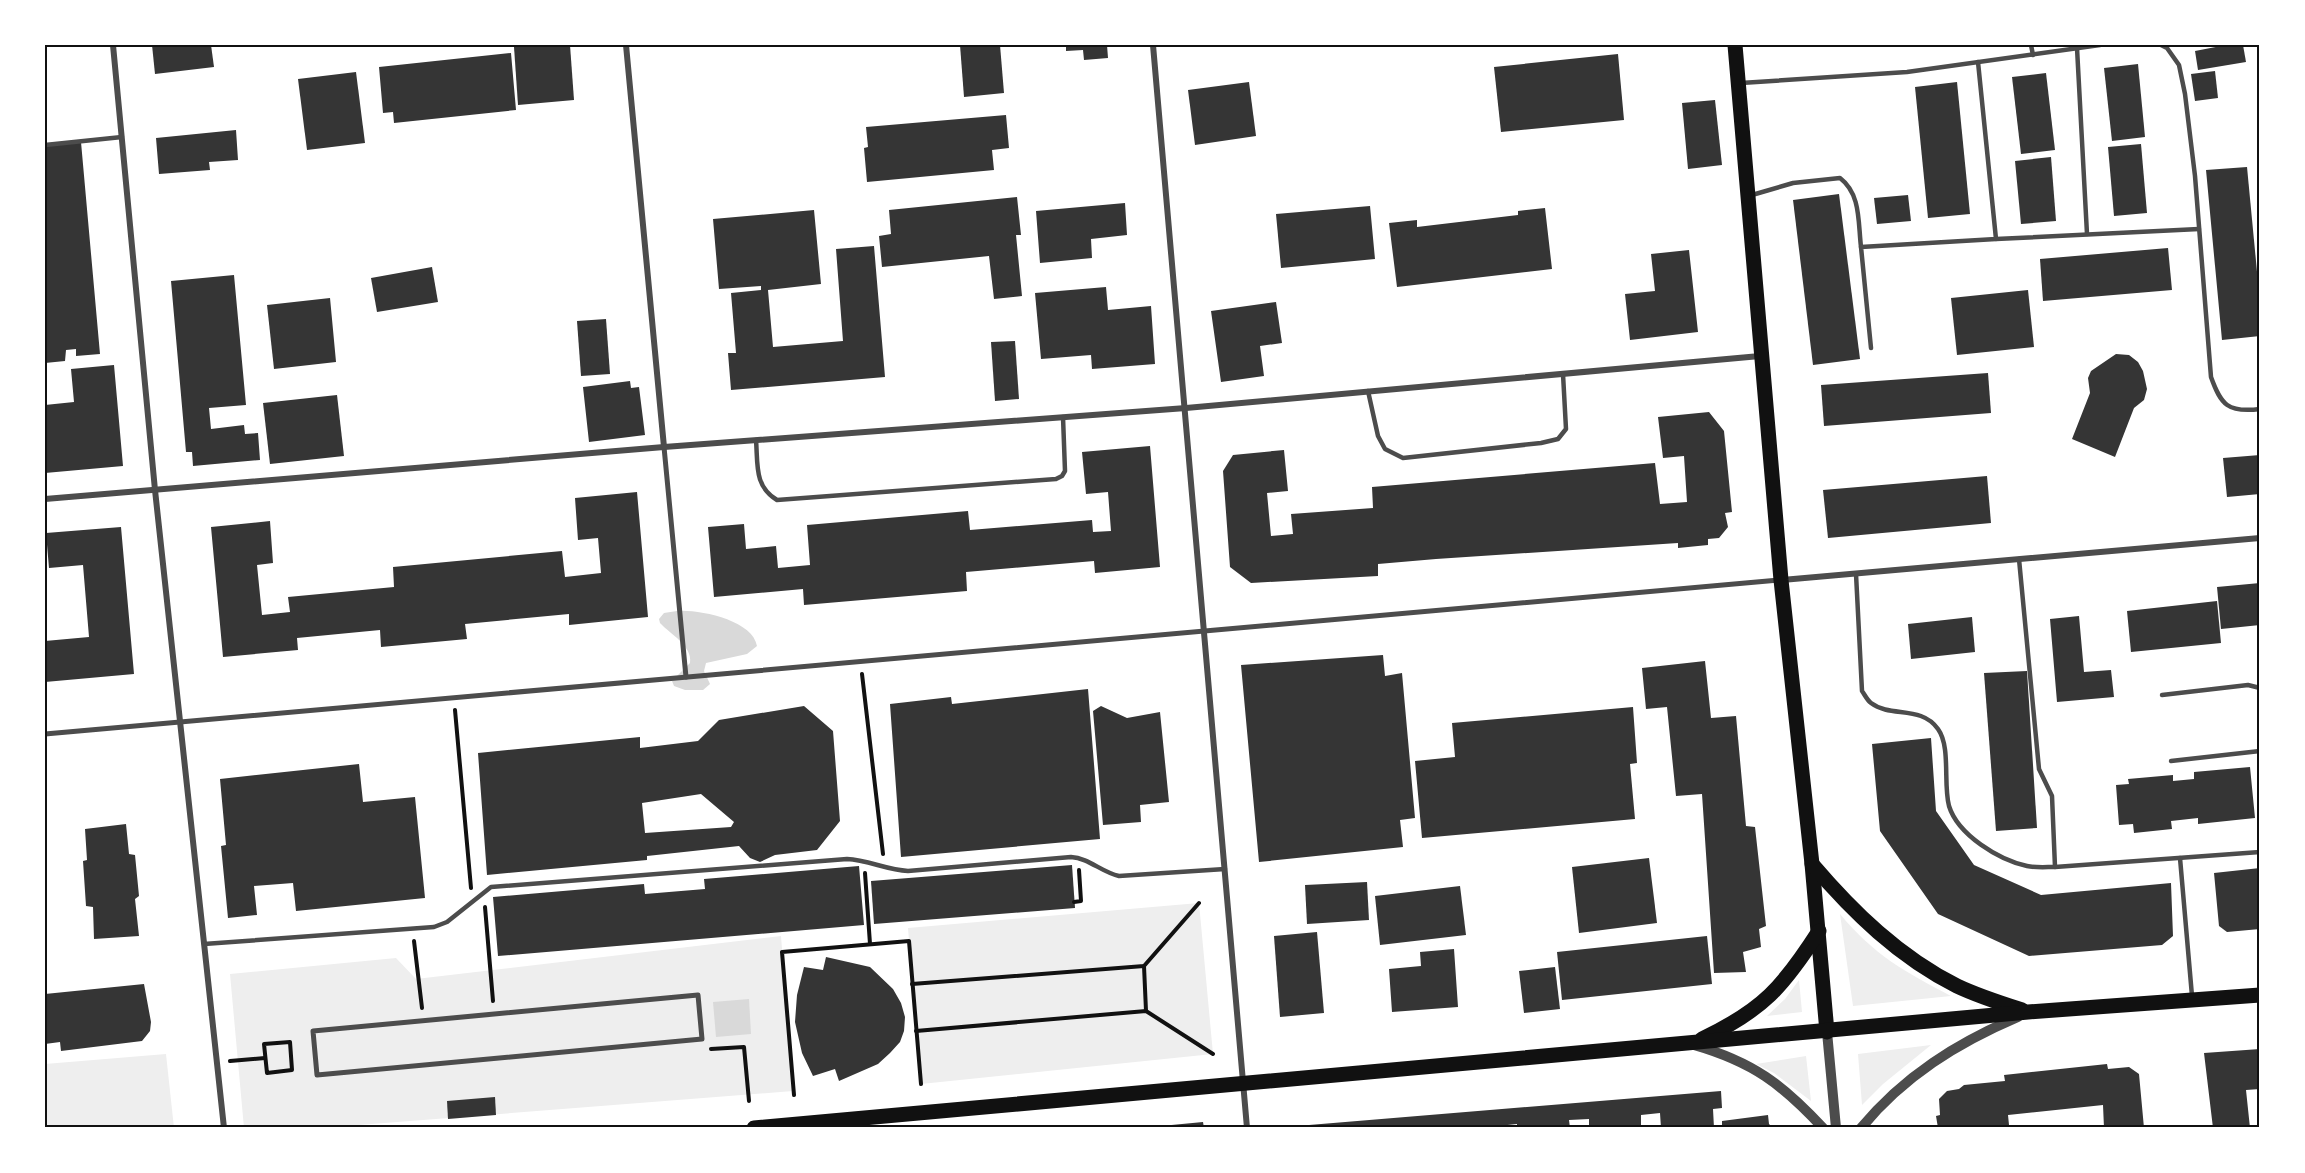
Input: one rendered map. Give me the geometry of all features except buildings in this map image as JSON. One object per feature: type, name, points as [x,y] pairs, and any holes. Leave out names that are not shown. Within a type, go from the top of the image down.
[{"type":"main road","points":[[1735,45],[1760,356],[1781,580],[1819,931],[1827,1032]]},
{"type":"main road","points":[[1812,864],[1864,919],[1909,957],[1958,986],[2028,1012]]},
{"type":"main road","points":[[1691,1044],[1728,1027],[1777,990],[1795,968],[1819,931]]},
{"type":"main road","points":[[754,1128],[2028,1012],[2260,995]]},
{"type":"street","points":[[113,45],[155,490],[224,1128]]},
{"type":"street","points":[[626,45],[686,677]]},
{"type":"street","points":[[1153,45],[1248,1128]]},
{"type":"street","points":[[45,499],[664,447],[1186,408],[1760,356]]},
{"type":"street","points":[[45,734],[2260,538]]},
{"type":"street","points":[[698,995],[702,1039],[316,1075],[313,1031],[494,1014],[698,995]]},
{"type":"street","points":[[1861,1128],[1894,1092],[1947,1052],[1981,1033],[2028,1012]]},
{"type":"street","points":[[1827,1032],[1836,1128]]},
{"type":"street","points":[[1691,1044],[1725,1054],[1768,1076],[1823,1128]]},
{"type":"lane","points":[[2031,45],[2032,55]]},
{"type":"lane","points":[[1738,84],[1907,72],[2100,45]]},
{"type":"lane","points":[[2161,45],[2167,48],[2179,65],[2185,94],[2211,376],[2218,397],[2228,407],[2244,411],[2260,409]]},
{"type":"lane","points":[[2077,48],[2087,234]]},
{"type":"lane","points":[[1978,62],[1996,238]]},
{"type":"lane","points":[[45,146],[122,137]]},
{"type":"lane","points":[[1748,196],[1793,183],[1840,178],[1849,185],[1856,201],[1871,348]]},
{"type":"lane","points":[[1861,247],[1996,238],[2199,229]]},
{"type":"lane","points":[[1368,391],[1378,436],[1386,449],[1403,458],[1541,443],[1558,439],[1566,429],[1563,374]]},
{"type":"lane","points":[[756,440],[760,483],[766,494],[777,500],[1022,482],[1056,479],[1062,476],[1065,471],[1063,417]]},
{"type":"lane","points":[[2019,559],[2038,770],[2052,796],[2055,867]]},
{"type":"lane","points":[[1856,574],[1860,680],[1863,691],[1870,702],[1882,708],[1915,713],[1927,718],[1937,728],[1943,738],[1949,806],[1962,826],[1994,853],[2029,867],[2055,867],[2260,852]]},
{"type":"lane","points":[[2162,695],[2248,685],[2260,688]]},
{"type":"lane","points":[[2171,761],[2260,751]]},
{"type":"lane","points":[[204,944],[434,927],[447,922],[491,887],[847,859],[908,871],[1078,858],[1088,861],[1108,874],[1119,876],[1225,869]]},
{"type":"lane","points":[[2180,858],[2192,1000]]},
{"type":"path","points":[[860,662],[884,867]]},
{"type":"path","points":[[454,698],[472,901]]},
{"type":"path","points":[[1074,902],[1081,901],[1078,858]]},
{"type":"path","points":[[864,861],[863,880],[869,889],[865,909],[871,918],[870,944]]},
{"type":"path","points":[[484,892],[494,1014]]},
{"type":"path","points":[[1146,1011],[1144,966],[1199,903]]},
{"type":"path","points":[[486,912],[494,911]]},
{"type":"path","points":[[413,928],[424,1021]]},
{"type":"path","points":[[488,941],[496,940]]},
{"type":"path","points":[[794,1095],[782,952],[870,944],[909,941],[921,1084]]},
{"type":"path","points":[[912,984],[1144,966]]},
{"type":"path","points":[[916,1030],[1146,1011],[1213,1054]]},
{"type":"path","points":[[702,1039],[703,1050],[744,1047],[749,1101]]},
{"type":"path","points":[[290,1042],[292,1070],[267,1073],[266,1058],[264,1044],[290,1042]]},
{"type":"path","points":[[217,1062],[266,1058]]},
{"type":"shaded area","points":[[677,611],[710,614],[735,623],[746,629],[757,646],[747,654],[706,663],[704,671],[710,684],[703,690],[685,690],[674,686],[672,681],[690,663],[690,657],[680,641],[660,623],[659,619],[664,613]]},
{"type":"shaded area","points":[[1199,903],[1213,1054],[921,1084],[908,928]]},
{"type":"shaded area","points":[[1840,914],[1878,952],[1919,979],[1951,996],[1853,1006]]},
{"type":"shaded area","points":[[781,936],[793,1091],[320,1128],[244,1128],[230,974],[396,958],[416,979]]},
{"type":"shaded area","points":[[1799,980],[1802,1012],[1767,1016],[1785,999]]},
{"type":"shaded area","points":[[749,999],[751,1034],[716,1037],[713,1002]]},
{"type":"shaded area","points":[[1931,1045],[1883,1084],[1862,1105],[1858,1054]]},
{"type":"shaded area","points":[[166,1054],[174,1128],[45,1128],[45,1064]]},
{"type":"shaded area","points":[[1806,1056],[1811,1101],[1774,1073],[1756,1064]]}]
